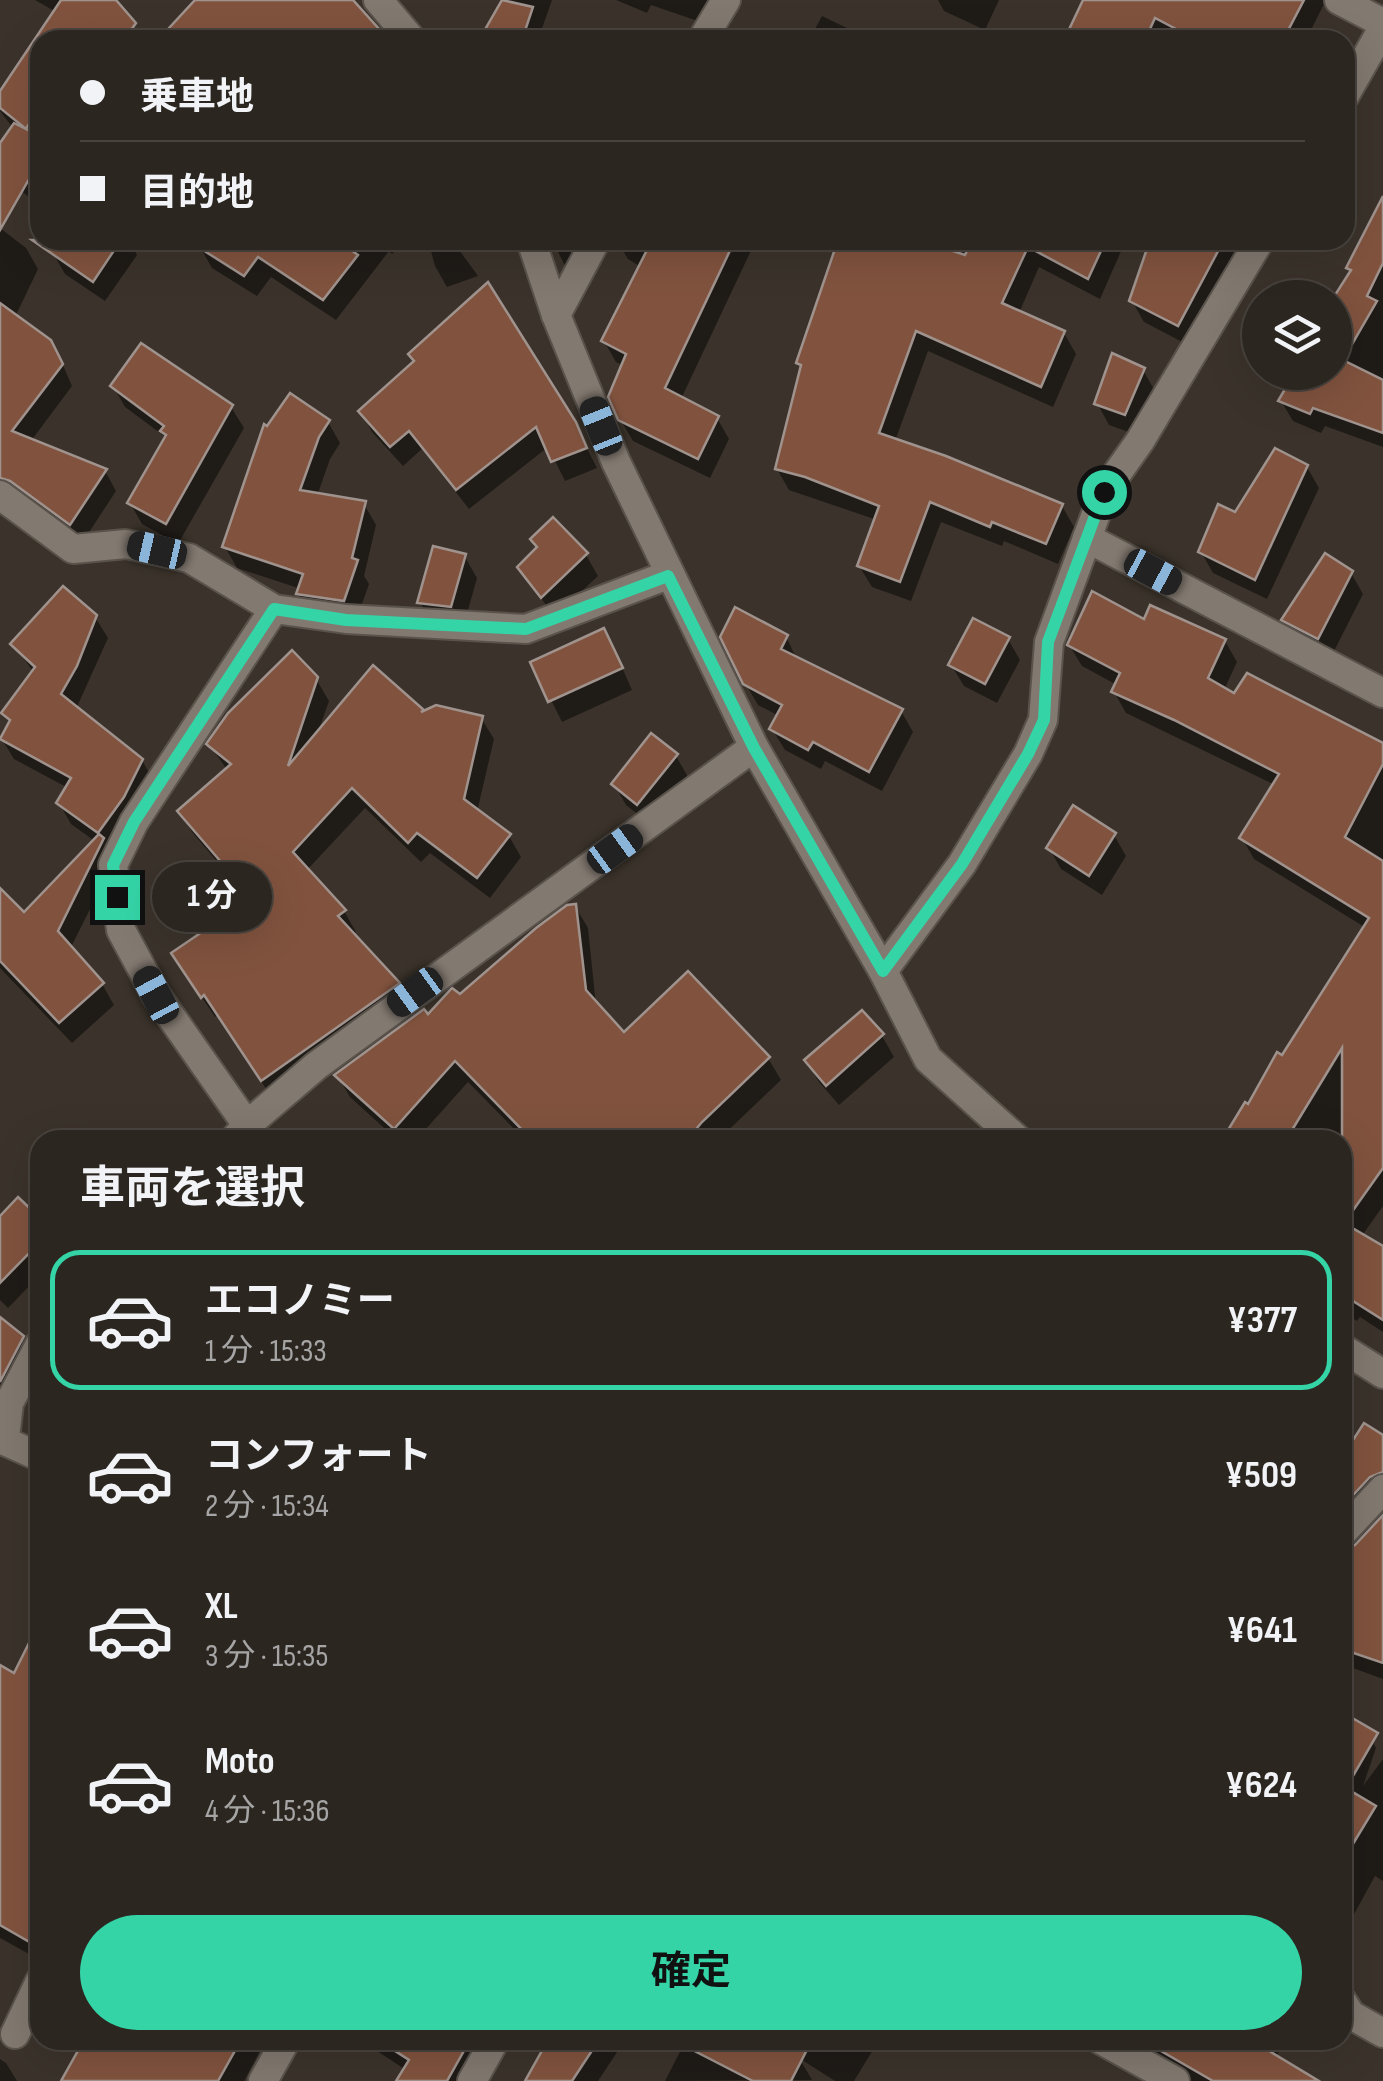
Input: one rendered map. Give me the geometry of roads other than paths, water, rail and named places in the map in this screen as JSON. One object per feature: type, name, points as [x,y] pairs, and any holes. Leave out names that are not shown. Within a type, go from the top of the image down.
[{"type":"street","points":[[378,0],[404,30]]},
{"type":"street","points":[[708,30],[726,0]]},
{"type":"street","points":[[1340,0],[1383,26],[1355,77]]},
{"type":"street","points":[[533,250],[616,462],[754,748],[883,971],[928,1059],[1007,1130]]},
{"type":"street","points":[[556,315],[591,250]]},
{"type":"street","points":[[883,971],[962,864],[1028,754],[1044,720],[1048,642],[1104,492],[1140,441],[1254,250]]},
{"type":"street","points":[[0,495],[73,549],[126,544],[189,558],[274,609],[346,620],[526,629],[668,576]]},
{"type":"street","points":[[1087,538],[1383,693]]},
{"type":"street","points":[[239,1130],[121,930],[113,865],[134,822],[274,609]]},
{"type":"street","points":[[242,1130],[344,1044],[754,748]]},
{"type":"street","points":[[1352,1354],[1383,1374]]},
{"type":"street","points":[[30,1363],[9,1403],[2,1438],[30,1452]]},
{"type":"street","points":[[1352,1522],[1383,1489]]},
{"type":"street","points":[[16,2034],[30,2002]]},
{"type":"street","points":[[1352,2016],[1383,2033]]},
{"type":"street","points":[[264,2081],[281,2050]]},
{"type":"street","points":[[472,2081],[489,2050]]},
{"type":"street","points":[[1119,2050],[1175,2081]]}]
